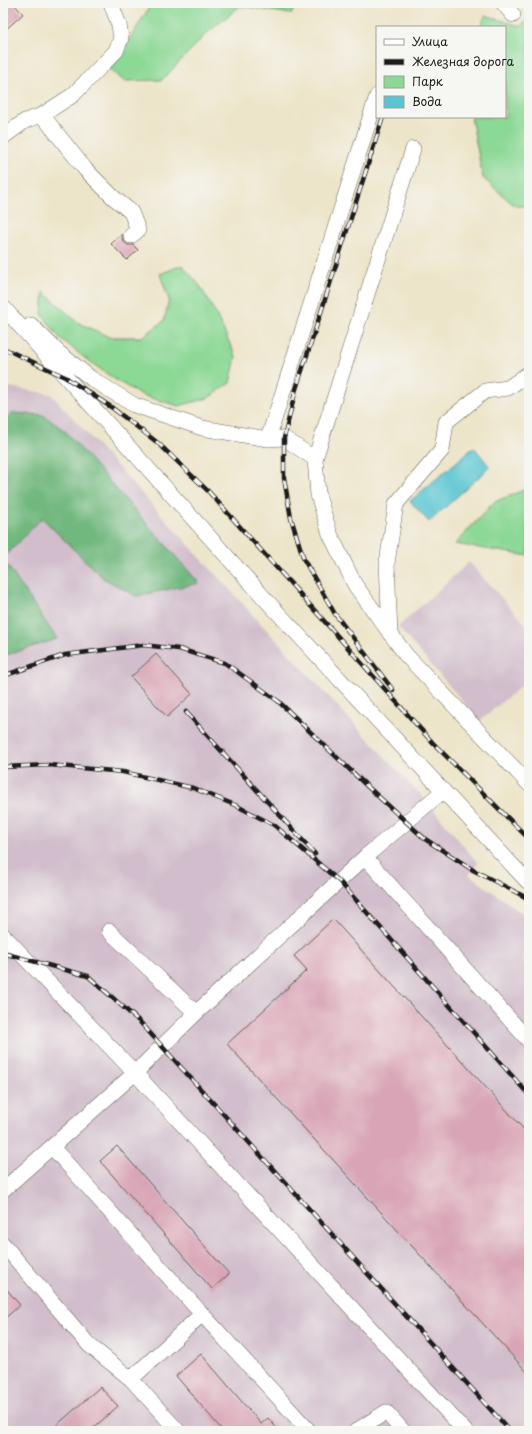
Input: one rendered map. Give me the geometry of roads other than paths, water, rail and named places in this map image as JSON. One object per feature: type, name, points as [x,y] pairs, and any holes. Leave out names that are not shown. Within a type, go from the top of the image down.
[{"type":"street","points":[[3,137],[25,121],[42,115],[73,95],[116,51],[121,38],[119,25],[111,3]]},
{"type":"street","points":[[503,3],[513,15]]},
{"type":"street","points":[[268,439],[376,99]]},
{"type":"street","points":[[42,115],[85,169],[131,212],[138,230],[131,236]]},
{"type":"street","points":[[413,149],[315,459],[318,495],[330,534],[355,585],[390,634],[406,655],[529,784]]},
{"type":"street","points":[[3,301],[27,320],[58,352],[92,379],[134,406],[202,428],[268,439],[284,438],[315,459]]},
{"type":"street","points":[[3,307],[266,600],[528,882]]},
{"type":"street","points":[[390,634],[387,563],[396,504],[442,450],[446,422],[485,391],[508,388],[529,373]]},
{"type":"street","points":[[3,1190],[135,1073],[196,1013],[365,857],[443,791]]},
{"type":"street","points":[[365,857],[529,1041]]},
{"type":"street","points":[[109,932],[196,1013]]},
{"type":"street","points":[[3,935],[135,1073],[465,1431]]},
{"type":"street","points":[[52,1147],[309,1431]]},
{"type":"street","points":[[3,1244],[89,1344],[131,1379],[178,1431]]},
{"type":"street","points":[[131,1379],[202,1314]]},
{"type":"street","points":[[356,1431],[386,1412],[403,1431]]},
{"type":"water","points":[[474,447],[490,467],[429,522],[410,501]]},
{"type":"railway","points":[[383,118],[296,389],[284,438],[284,478],[291,518],[304,560],[335,614],[393,690]]},
{"type":"railway","points":[[3,348],[65,377],[111,407],[158,443],[209,492],[433,743],[529,839]]},
{"type":"railway","points":[[3,676],[65,655],[143,645],[179,649],[225,663],[278,701],[425,839],[473,870],[529,899]]},
{"type":"railway","points":[[186,712],[315,854]]},
{"type":"railway","points":[[3,767],[49,765],[123,772],[193,788],[235,805],[274,825],[339,881],[529,1095]]},
{"type":"railway","points":[[3,953],[88,976],[140,1022],[510,1431]]}]
